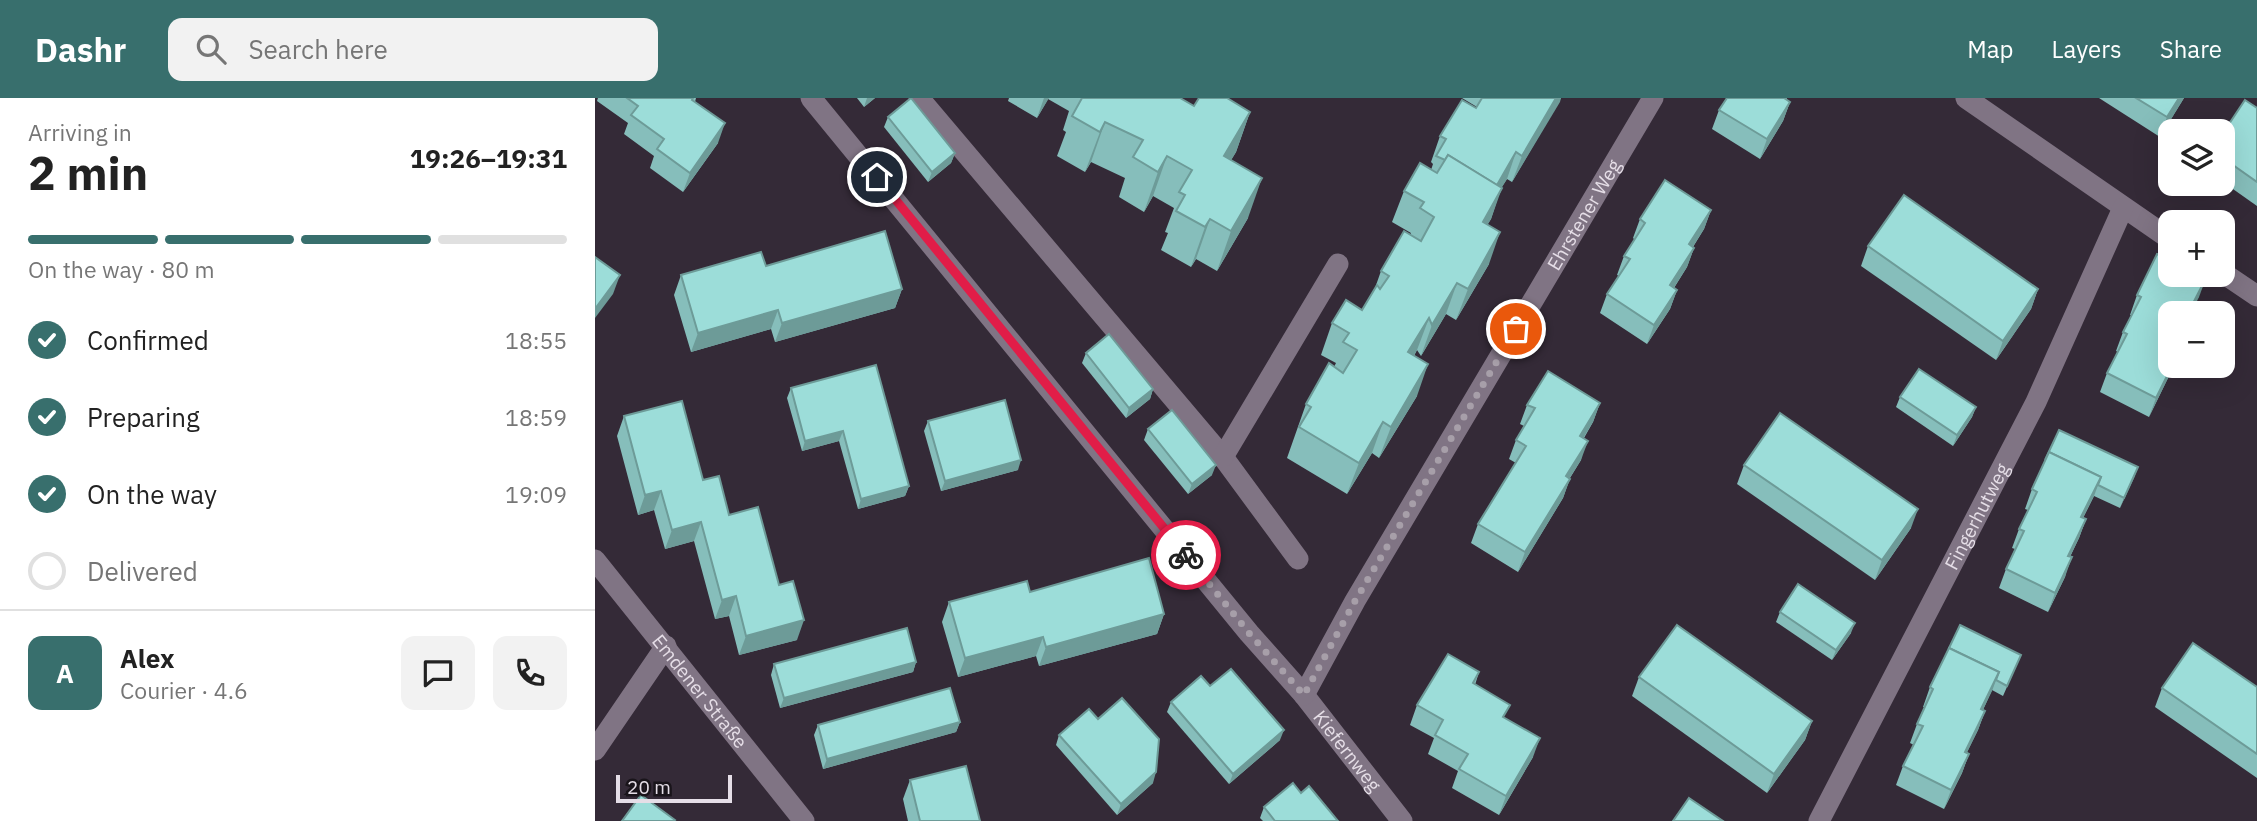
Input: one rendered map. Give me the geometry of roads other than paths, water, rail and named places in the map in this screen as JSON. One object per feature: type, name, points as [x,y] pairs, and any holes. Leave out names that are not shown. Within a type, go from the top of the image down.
[{"type":"street","name":"Kiefernweg","points":[[811,98],[1249,633],[1304,695],[1402,821]]},
{"type":"street","points":[[919,98],[1223,457],[1298,559]]},
{"type":"street","name":"Ehrstener Weg","points":[[1304,695],[1361,590],[1653,98]]},
{"type":"street","points":[[1966,98],[2158,231]]},
{"type":"street","name":"Fingerhutweg","points":[[1819,821],[2036,402],[2123,208]]},
{"type":"street","points":[[1223,457],[1338,264]]},
{"type":"street","points":[[2235,281],[2257,296]]},
{"type":"street","name":"Emdener Straße","points":[[595,560],[804,821]]},
{"type":"street","points":[[595,750],[666,646]]}]
